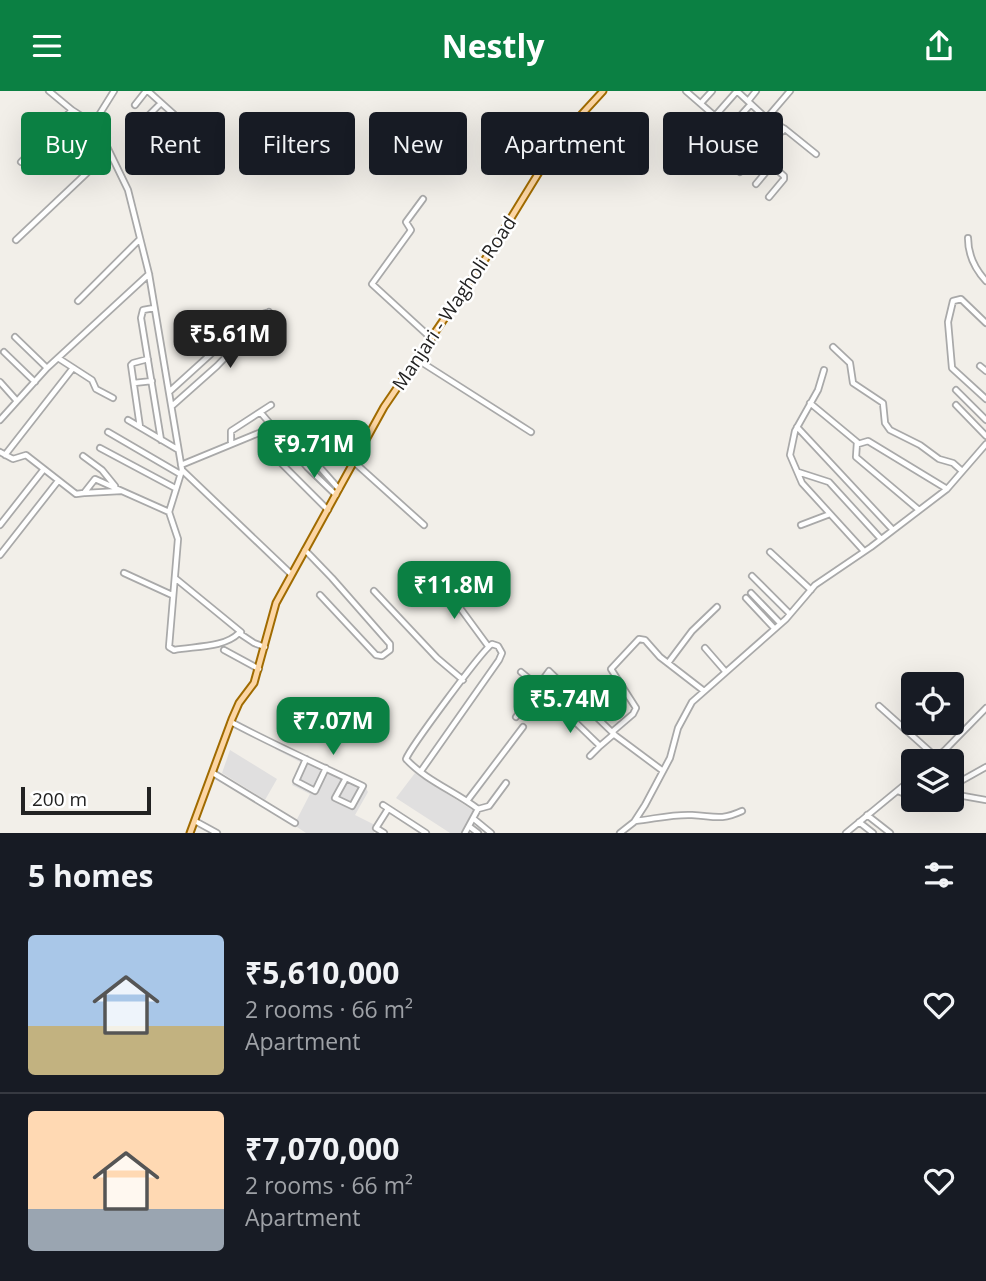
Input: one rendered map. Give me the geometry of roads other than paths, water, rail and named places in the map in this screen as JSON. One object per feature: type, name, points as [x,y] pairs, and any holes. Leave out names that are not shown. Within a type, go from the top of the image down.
[{"type":"main road","name":"Manjari - Wagholi Road","points":[[190,833],[239,703],[254,683],[276,603],[291,574],[384,407],[492,249],[560,138],[603,91]]},
{"type":"street","points":[[49,91],[75,112]]},
{"type":"street","points":[[101,112],[114,91]]},
{"type":"street","points":[[135,105],[147,91],[171,112]]},
{"type":"street","points":[[687,91],[711,112]]},
{"type":"street","points":[[701,103],[712,91]]},
{"type":"street","points":[[719,112],[737,91],[760,112]]},
{"type":"street","points":[[741,112],[756,91]]},
{"type":"street","points":[[774,112],[790,91]]},
{"type":"street","points":[[152,112],[161,103]]},
{"type":"street","points":[[785,129],[816,154]]},
{"type":"street","points":[[111,154],[128,190],[149,274],[181,470],[169,513],[178,536],[171,649],[224,643],[232,641],[239,633],[265,647]]},
{"type":"street","points":[[16,240],[85,175]]},
{"type":"street","points":[[756,184],[764,175]]},
{"type":"street","points":[[769,197],[785,177],[783,175]]},
{"type":"street","points":[[424,199],[406,220],[406,225],[411,230],[372,284],[432,340]]},
{"type":"street","points":[[968,237],[970,255],[986,281]]},
{"type":"street","points":[[78,301],[139,239]]},
{"type":"street","points":[[1,416],[47,368],[149,274]]},
{"type":"street","points":[[986,323],[963,300],[956,298],[953,301],[948,322],[952,367],[986,399]]},
{"type":"street","points":[[155,308],[142,312],[161,440]]},
{"type":"street","points":[[169,393],[212,353],[240,321],[269,312],[217,366],[171,407]]},
{"type":"street","points":[[15,337],[47,368]]},
{"type":"street","points":[[833,347],[850,363],[854,385],[883,403],[885,423],[890,430],[920,445],[939,459],[953,463],[962,471]]},
{"type":"street","points":[[4,352],[35,382]]},
{"type":"street","points":[[58,358],[94,382],[96,389],[113,398]]},
{"type":"street","points":[[139,427],[132,364],[148,359]]},
{"type":"street","points":[[418,360],[531,432]]},
{"type":"street","points":[[980,366],[986,371]]},
{"type":"street","points":[[74,368],[3,454],[13,459],[25,455],[76,494],[120,490]]},
{"type":"street","points":[[824,370],[818,390],[797,427],[790,455],[802,483],[864,551]]},
{"type":"street","points":[[134,383],[152,380]]},
{"type":"street","points":[[0,382],[17,401]]},
{"type":"street","points":[[956,390],[986,420]]},
{"type":"street","points":[[810,403],[858,444]]},
{"type":"street","points":[[231,442],[231,431],[271,405]]},
{"type":"street","points":[[956,405],[986,436]]},
{"type":"street","points":[[261,413],[271,428],[336,495]]},
{"type":"street","points":[[128,420],[178,450]]},
{"type":"street","points":[[797,427],[893,530]]},
{"type":"street","points":[[181,470],[231,442],[271,428]]},
{"type":"street","points":[[108,432],[181,470],[291,574]]},
{"type":"street","points":[[858,444],[867,441],[947,488]]},
{"type":"street","points":[[858,444],[856,457],[919,510]]},
{"type":"street","points":[[620,833],[634,821],[663,771],[670,758],[678,729],[692,702],[780,624],[828,574],[881,539],[947,488],[986,444]]},
{"type":"street","points":[[100,448],[175,488]]},
{"type":"street","points":[[271,453],[328,510]]},
{"type":"street","points":[[309,454],[339,489]]},
{"type":"street","points":[[83,456],[102,470],[120,490]]},
{"type":"street","points":[[354,462],[424,525]]},
{"type":"street","points":[[0,525],[44,469]]},
{"type":"street","points":[[798,472],[829,482],[881,539]]},
{"type":"street","points":[[84,493],[94,479],[169,513]]},
{"type":"street","points":[[0,555],[58,481]]},
{"type":"street","points":[[801,525],[830,515]]},
{"type":"street","points":[[305,550],[390,644],[390,650],[382,656],[376,655],[320,595]]},
{"type":"street","points":[[770,552],[811,590]]},
{"type":"street","points":[[124,573],[173,595]]},
{"type":"street","points":[[752,576],[790,614]]},
{"type":"street","points":[[175,577],[254,643]]},
{"type":"street","points":[[441,582],[488,646]]},
{"type":"street","points":[[374,591],[437,659],[463,680]]},
{"type":"street","points":[[751,593],[780,624]]},
{"type":"street","points":[[746,598],[774,629]]},
{"type":"street","points":[[668,663],[692,631],[717,607]]},
{"type":"street","points":[[590,756],[636,708],[611,670],[641,639],[704,691]]},
{"type":"street","points":[[421,771],[499,660],[502,653],[498,646],[492,644],[406,759],[421,771],[478,809],[489,807],[506,783]]},
{"type":"street","points":[[705,648],[725,671]]},
{"type":"street","points":[[224,650],[259,669]]},
{"type":"street","points":[[516,717],[550,671],[613,733],[663,771]]},
{"type":"street","points":[[521,672],[600,746]]},
{"type":"street","points":[[879,706],[924,749]]},
{"type":"street","points":[[944,749],[986,708]]},
{"type":"street","points":[[231,722],[363,786],[352,806],[335,797],[345,778]]},
{"type":"street","points":[[467,801],[523,727]]},
{"type":"street","points":[[306,759],[296,781],[314,791],[326,768]]},
{"type":"street","points":[[964,779],[986,767]]},
{"type":"street","points":[[213,773],[295,823]]},
{"type":"street","points":[[846,833],[901,789]]},
{"type":"street","points":[[964,796],[986,800]]},
{"type":"street","points":[[383,805],[426,833]]},
{"type":"street","points":[[384,833],[376,828],[388,809]]},
{"type":"street","points":[[465,833],[478,809]]},
{"type":"street","points":[[634,821],[661,816],[692,815],[723,819],[742,811]]},
{"type":"street","points":[[867,815],[890,833]]},
{"type":"street","points":[[474,819],[491,833]]},
{"type":"street","points":[[195,821],[217,833]]},
{"type":"street","points":[[859,822],[873,833]]},
{"type":"street","points":[[470,827],[478,833]]}]
